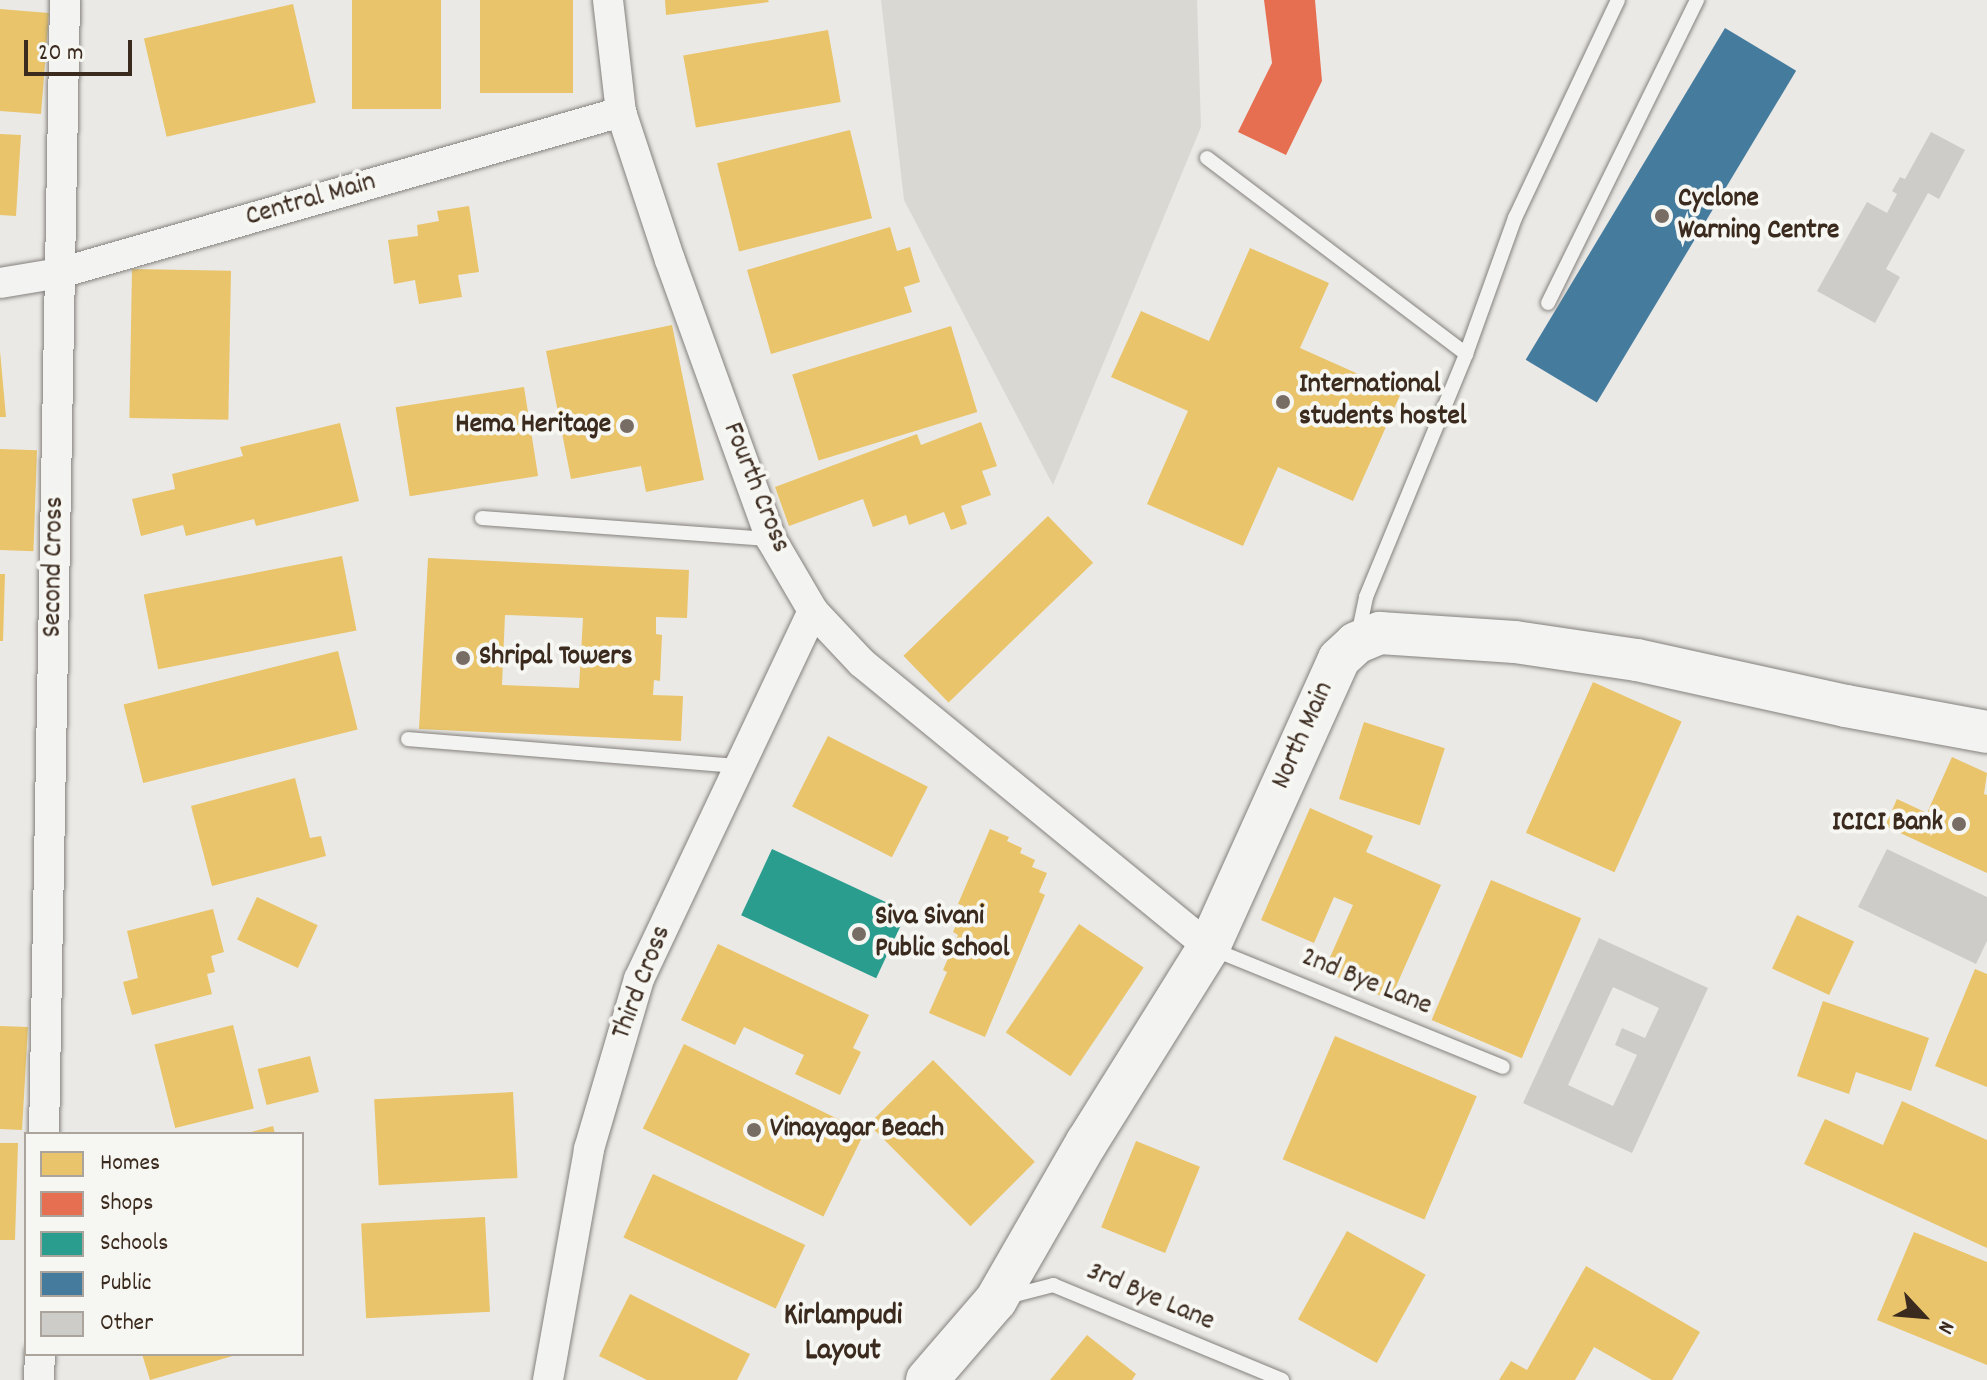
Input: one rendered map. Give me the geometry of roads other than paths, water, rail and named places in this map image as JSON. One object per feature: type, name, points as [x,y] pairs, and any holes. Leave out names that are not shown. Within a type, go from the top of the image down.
[{"type":"street","name":"Second Cross","points":[[44,1132],[65,0]]},
{"type":"street","name":"Fourth Cross","points":[[608,0],[621,112],[771,539],[813,611],[862,663],[1209,947]]},
{"type":"street","name":"Central Main","points":[[0,283],[60,273],[621,112]]},
{"type":"street","name":"Third Cross","points":[[548,1380],[589,1149],[639,979],[813,611]]},
{"type":"street","points":[[1356,643],[1380,633],[1515,642],[1637,660],[1846,706],[1987,732]]},
{"type":"street","name":"North Main","points":[[927,1380],[996,1300],[1087,1142],[1209,947],[1339,659],[1356,643]]},
{"type":"street","points":[[39,1380],[40,1356]]},
{"type":"lane","points":[[1356,643],[1366,597],[1466,354],[1515,218],[1618,0]]},
{"type":"lane","points":[[1548,303],[1697,0]]},
{"type":"lane","points":[[1207,158],[1466,354]]},
{"type":"lane","points":[[482,518],[771,539]]},
{"type":"lane","points":[[408,739],[739,766]]},
{"type":"lane","name":"2nd Bye Lane","points":[[1209,947],[1503,1067]]},
{"type":"lane","name":"3rd Bye Lane","points":[[996,1300],[1053,1285],[1282,1380]]},
{"type":"place","name":"Cyclone Warning Centre","points":[[1662,216]]},
{"type":"place","name":"International students hostel","points":[[1283,402]]},
{"type":"place","name":"Hema Heritage","points":[[627,426]]},
{"type":"place","name":"Shripal Towers","points":[[463,658]]},
{"type":"place","name":"ICICI Bank","points":[[1959,824]]},
{"type":"place","name":"Siva Sivani Public School","points":[[859,934]]},
{"type":"place","name":"Vinayagar Beach","points":[[754,1130]]},
{"type":"district","name":"Kirlampudi Layout","points":[[843,1335]]}]
